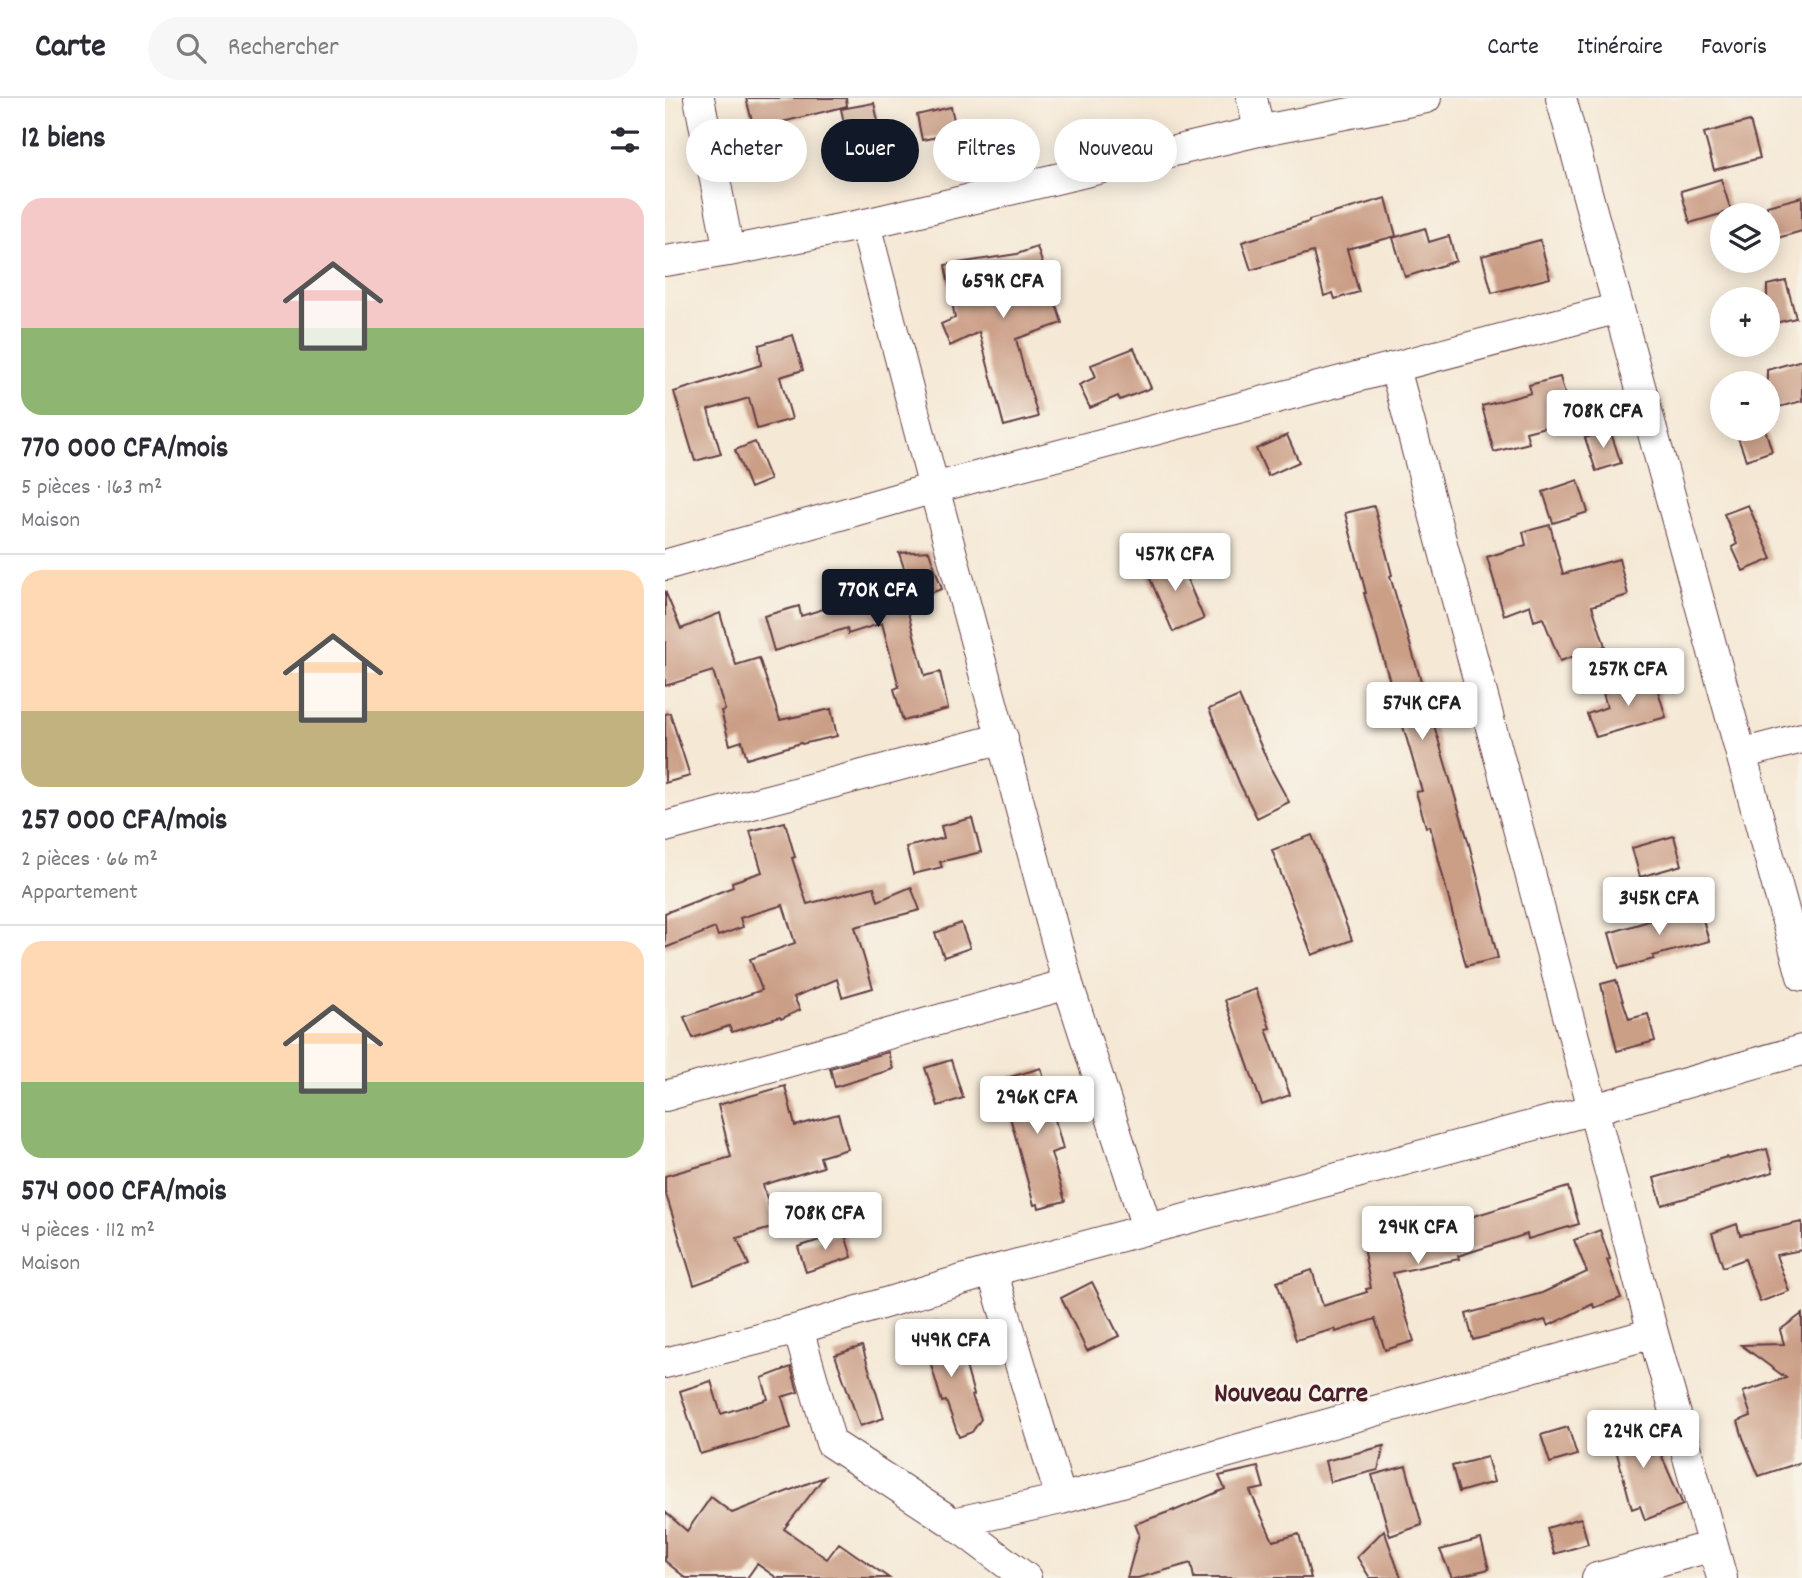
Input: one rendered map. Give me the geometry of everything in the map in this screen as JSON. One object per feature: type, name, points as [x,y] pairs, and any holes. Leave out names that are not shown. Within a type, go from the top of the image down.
[{"type":"street","points":[[699,98],[729,251]]},
{"type":"street","points":[[1252,98],[1259,131]]},
{"type":"street","points":[[665,261],[729,251],[865,223],[1259,131],[1426,98]]},
{"type":"street","points":[[1561,98],[1802,976]]},
{"type":"street","points":[[865,223],[1068,984],[1147,1228]]},
{"type":"street","points":[[665,565],[934,488],[1619,308]]},
{"type":"street","points":[[1395,368],[1653,1333],[1722,1578]]},
{"type":"street","points":[[665,827],[1003,738]]},
{"type":"street","points":[[1741,754],[1802,738]]},
{"type":"street","points":[[665,1096],[1068,984]]},
{"type":"street","points":[[665,1363],[798,1329],[992,1271],[1594,1109],[1802,1050]]},
{"type":"street","points":[[992,1271],[1061,1499]]},
{"type":"street","points":[[798,1329],[831,1443],[953,1523],[1026,1578]]},
{"type":"street","points":[[953,1523],[1061,1499],[1653,1333]]},
{"type":"street","points":[[1597,1578],[1713,1546]]},
{"type":"building","points":[[746,98],[846,98],[847,106],[794,119],[751,119]]},
{"type":"building","points":[[874,103],[878,119],[843,119],[841,109]]},
{"type":"building","points":[[951,107],[954,119],[933,119],[933,138],[922,140],[917,115]]},
{"type":"building","points":[[1750,121],[1760,158],[1714,170],[1704,133]]},
{"type":"building","points":[[1721,179],[1728,203],[1710,203],[1710,217],[1690,223],[1681,191]]},
{"type":"building","points":[[1802,197],[1802,231],[1780,237],[1779,203]]},
{"type":"building","points":[[1386,198],[1396,236],[1347,249],[1359,292],[1335,299],[1333,293],[1324,296],[1313,252],[1251,270],[1242,242]]},
{"type":"building","points":[[1425,228],[1429,242],[1449,236],[1456,261],[1405,277],[1393,238]]},
{"type":"building","points":[[1540,240],[1550,278],[1492,293],[1482,256]]},
{"type":"building","points":[[1037,247],[1062,323],[1016,339],[1038,417],[1004,426],[979,332],[950,346],[941,324],[955,318],[945,265],[1017,254]]},
{"type":"building","points":[[1786,281],[1796,318],[1780,322],[1780,287],[1767,285]]},
{"type":"building","points":[[793,335],[803,370],[780,377],[792,419],[757,429],[749,398],[708,410],[721,454],[695,461],[674,392],[761,365],[759,345]]},
{"type":"building","points":[[1134,348],[1151,388],[1120,400],[1118,396],[1090,408],[1079,385],[1096,377],[1091,365]]},
{"type":"building","points":[[1802,360],[1802,401],[1780,407],[1780,371],[1767,370]]},
{"type":"building","points":[[1560,377],[1572,420],[1526,432],[1529,443],[1494,452],[1482,406],[1531,393],[1529,385]]},
{"type":"building","points":[[1610,430],[1621,463],[1596,471],[1585,438]]},
{"type":"building","points":[[1287,435],[1299,462],[1268,476],[1256,449]]},
{"type":"building","points":[[1739,441],[1769,441],[1772,451],[1746,460]]},
{"type":"building","points":[[755,442],[770,480],[750,488],[735,450]]},
{"type":"building","points":[[1578,480],[1588,512],[1553,523],[1543,492]]},
{"type":"building","points":[[1748,505],[1772,559],[1743,571],[1732,547],[1737,544],[1724,514]]},
{"type":"building","points":[[1374,506],[1392,575],[1390,576],[1469,844],[1498,958],[1466,966],[1430,826],[1426,827],[1416,792],[1422,791],[1364,593],[1345,513]]},
{"type":"building","points":[[1550,525],[1563,574],[1619,559],[1628,595],[1592,606],[1605,646],[1560,661],[1543,618],[1534,621],[1530,605],[1504,615],[1487,557],[1526,545],[1523,532]]},
{"type":"building","points":[[929,551],[942,589],[905,602],[925,676],[940,672],[948,709],[903,721],[894,689],[899,687],[882,623],[848,634],[847,628],[774,651],[764,616],[799,606],[801,616],[849,601],[846,593],[905,571],[899,553]]},
{"type":"building","points":[[1176,553],[1204,619],[1173,632],[1145,567]]},
{"type":"building","points":[[665,591],[681,629],[720,613],[736,665],[759,658],[780,720],[831,709],[837,736],[801,743],[747,759],[742,741],[730,745],[721,711],[725,710],[713,671],[665,686]]},
{"type":"building","points":[[1654,678],[1666,717],[1596,737],[1587,714],[1607,707],[1603,693]]},
{"type":"building","points":[[1239,696],[1271,769],[1289,802],[1257,818],[1209,709]]},
{"type":"building","points":[[670,713],[690,776],[665,783],[665,714]]},
{"type":"building","points":[[972,818],[981,852],[940,862],[942,867],[913,874],[906,847],[944,838],[941,826]]},
{"type":"building","points":[[785,822],[795,857],[792,858],[807,904],[874,887],[878,901],[911,887],[920,910],[855,927],[873,988],[842,997],[837,979],[794,997],[800,1010],[781,1019],[780,1017],[732,1032],[729,1026],[693,1038],[684,1017],[762,990],[750,959],[795,943],[783,905],[740,918],[743,927],[718,936],[715,928],[665,948],[665,913],[733,887],[732,882],[762,872],[750,831]]},
{"type":"building","points":[[1312,835],[1352,940],[1312,955],[1272,850]]},
{"type":"building","points":[[1674,836],[1682,865],[1640,877],[1632,848]]},
{"type":"building","points":[[1699,906],[1709,941],[1619,968],[1609,933]]},
{"type":"building","points":[[961,923],[970,948],[944,957],[935,933]]},
{"type":"building","points":[[1616,980],[1629,1019],[1648,1014],[1655,1041],[1617,1051],[1601,984]]},
{"type":"building","points":[[1256,989],[1270,1028],[1266,1029],[1290,1095],[1262,1105],[1225,1000]]},
{"type":"building","points":[[888,1052],[893,1069],[835,1087],[830,1068]]},
{"type":"building","points":[[951,1060],[963,1098],[938,1106],[925,1068]]},
{"type":"building","points":[[1041,1068],[1063,1149],[1051,1153],[1065,1201],[1039,1208],[1038,1204],[1034,1205],[1010,1117],[1017,1115],[1007,1078]]},
{"type":"building","points":[[785,1086],[795,1126],[838,1114],[848,1149],[820,1157],[823,1167],[763,1185],[775,1227],[737,1238],[749,1265],[694,1285],[665,1191],[665,1176],[731,1157],[718,1105]]},
{"type":"building","points":[[1767,1149],[1773,1172],[1662,1205],[1654,1178],[1727,1157],[1728,1159]]},
{"type":"building","points":[[1568,1187],[1579,1224],[1528,1239],[1527,1234],[1458,1256],[1459,1259],[1393,1273],[1414,1341],[1385,1350],[1375,1319],[1336,1332],[1335,1329],[1296,1340],[1277,1282],[1312,1270],[1323,1306],[1367,1292],[1366,1289],[1371,1288],[1362,1242],[1413,1231],[1446,1219],[1448,1224]]},
{"type":"building","points":[[1802,1222],[1802,1250],[1776,1255],[1789,1291],[1760,1302],[1745,1259],[1723,1267],[1712,1233],[1737,1224],[1740,1235]]},
{"type":"building","points":[[1600,1230],[1610,1259],[1607,1260],[1621,1298],[1594,1308],[1593,1304],[1548,1326],[1545,1320],[1473,1340],[1466,1314],[1542,1293],[1587,1272],[1574,1240]]},
{"type":"building","points":[[844,1232],[852,1257],[806,1272],[798,1247]]},
{"type":"building","points":[[1092,1282],[1119,1336],[1087,1351],[1061,1298]]},
{"type":"building","points":[[1802,1314],[1802,1462],[1759,1476],[1738,1421],[1751,1416],[1743,1392],[1786,1378],[1741,1345],[1784,1344],[1780,1330]]},
{"type":"building","points":[[939,1319],[954,1356],[957,1355],[961,1367],[966,1366],[974,1395],[972,1396],[981,1419],[972,1432],[959,1437],[946,1401],[942,1402],[920,1327]]},
{"type":"building","points":[[862,1346],[884,1418],[860,1426],[835,1355]]},
{"type":"building","points":[[791,1367],[798,1392],[782,1397],[791,1428],[700,1454],[680,1391],[711,1381],[721,1414],[768,1399],[762,1378]]},
{"type":"building","points":[[1635,1413],[1647,1457],[1660,1452],[1683,1505],[1645,1520],[1640,1506],[1632,1509],[1608,1420]]},
{"type":"building","points":[[1568,1427],[1577,1455],[1550,1463],[1541,1435]]},
{"type":"building","points":[[1384,1446],[1378,1470],[1330,1482],[1325,1461]]},
{"type":"building","points":[[1487,1457],[1494,1482],[1459,1492],[1452,1466]]},
{"type":"building","points":[[1406,1466],[1422,1525],[1390,1536],[1372,1475]]},
{"type":"building","points":[[1258,1467],[1264,1488],[1250,1491],[1273,1541],[1299,1534],[1311,1578],[1194,1578],[1191,1563],[1138,1578],[1127,1578],[1139,1534],[1135,1524],[1225,1489],[1219,1476]]},
{"type":"building","points":[[824,1477],[784,1529],[827,1559],[839,1543],[889,1578],[777,1578],[757,1564],[747,1578],[686,1578],[665,1561],[665,1512],[687,1531],[711,1497],[732,1513]]},
{"type":"building","points":[[1581,1518],[1588,1544],[1554,1554],[1547,1528]]},
{"type":"building","points":[[1384,1530],[1401,1578],[1370,1578],[1357,1557]]},
{"type":"building","points":[[1481,1539],[1489,1569],[1452,1578],[1440,1550]]},
{"type":"district","name":"Nouveau Carre","points":[[1291,1396]]}]
